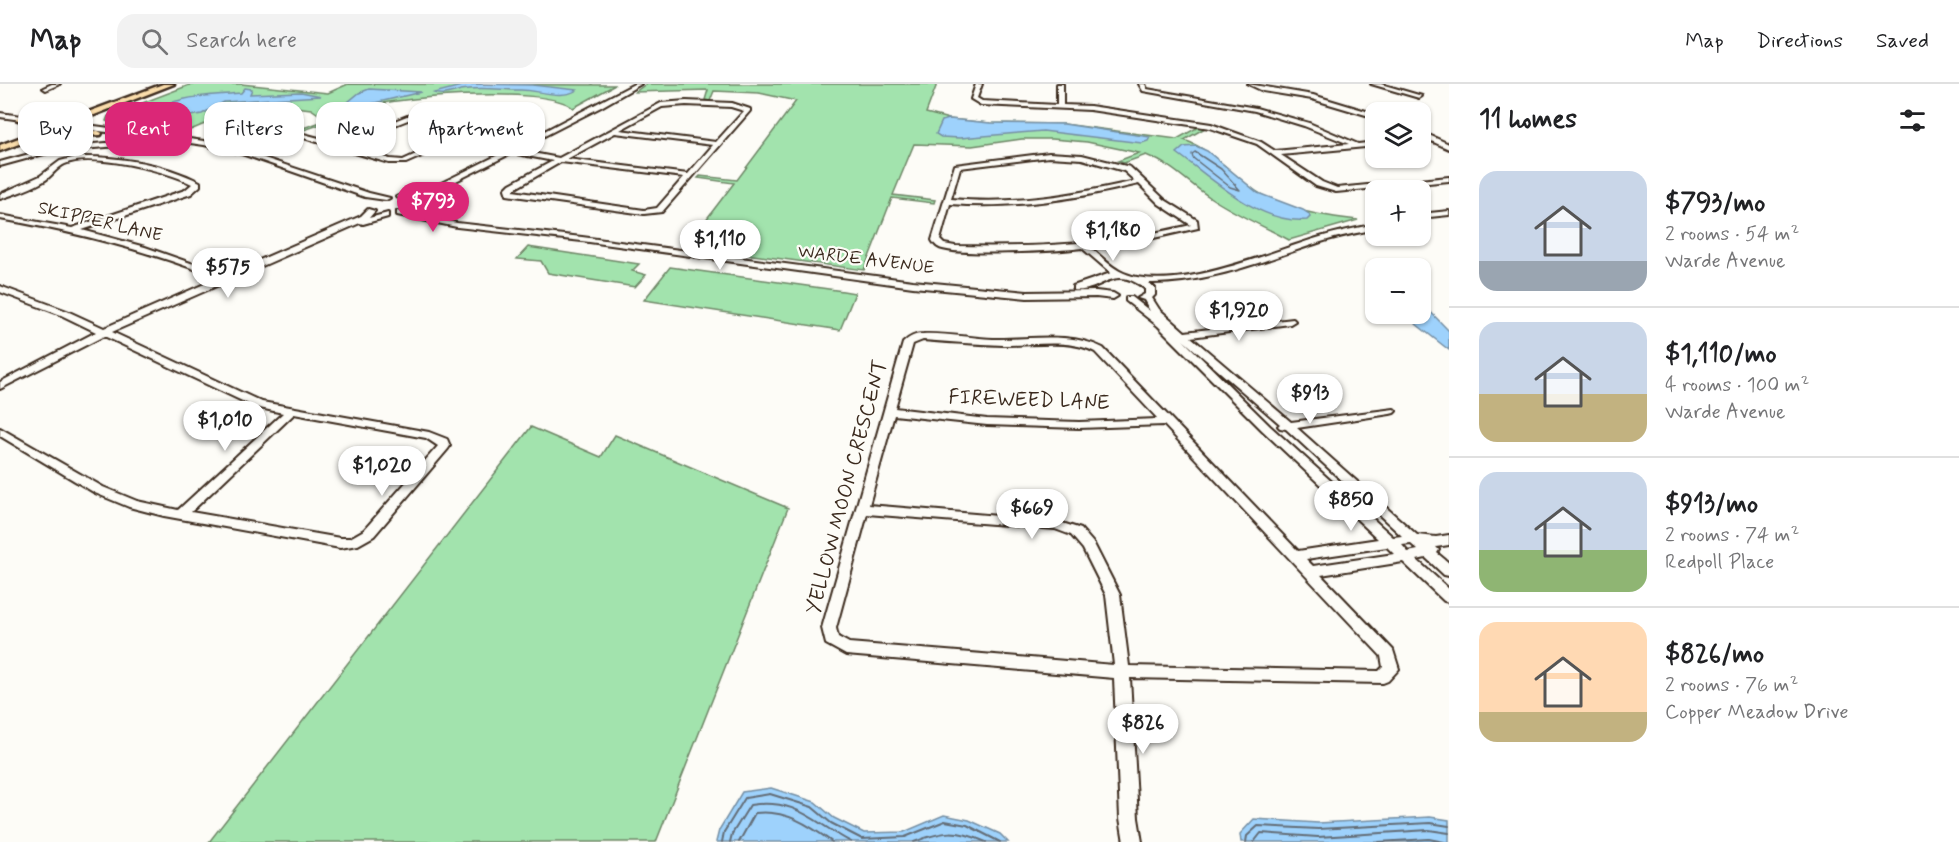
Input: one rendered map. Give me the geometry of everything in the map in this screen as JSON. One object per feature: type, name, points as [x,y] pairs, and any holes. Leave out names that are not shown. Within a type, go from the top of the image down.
[{"type":"main road","points":[[0,140],[14,125],[94,106],[154,84]]},
{"type":"main road","points":[[122,102],[170,84]]},
{"type":"main road","points":[[105,113],[96,120],[105,128]]},
{"type":"main road","points":[[0,148],[49,135],[74,132],[98,134]]},
{"type":"main road","points":[[0,140],[18,134]]},
{"type":"main road","points":[[0,148],[18,140]]},
{"type":"street","points":[[46,88],[57,84]]},
{"type":"street","points":[[545,128],[625,84]]},
{"type":"street","points":[[545,134],[638,84]]},
{"type":"street","points":[[979,84],[974,99],[981,102],[1060,105],[1199,123],[1239,134],[1275,153],[1319,183],[1336,190],[1449,178]]},
{"type":"street","points":[[1060,84],[1060,105]]},
{"type":"street","points":[[1142,84],[1143,88],[1151,91],[1241,105],[1306,123],[1356,145]]},
{"type":"street","points":[[1374,84],[1419,96]]},
{"type":"street","points":[[1255,86],[1257,96],[1288,89],[1365,111]]},
{"type":"street","points":[[1241,105],[1249,101]]},
{"type":"street","points":[[710,103],[747,108],[662,207],[647,212],[510,193],[509,189],[513,186],[614,131],[665,104],[710,103]]},
{"type":"street","points":[[0,115],[14,125],[18,125]]},
{"type":"street","points":[[0,120],[18,125]]},
{"type":"street","points":[[614,131],[718,144]]},
{"type":"street","points":[[93,133],[105,134]]},
{"type":"street","points":[[1431,134],[1446,143]]},
{"type":"street","points":[[1431,138],[1446,143]]},
{"type":"street","points":[[1431,142],[1446,143]]},
{"type":"street","points":[[192,143],[223,147],[368,195],[386,198],[400,197],[423,188],[484,156]]},
{"type":"street","points":[[0,164],[55,149],[105,145]]},
{"type":"street","points":[[1275,153],[1365,145]]},
{"type":"street","points":[[192,146],[235,157],[363,198],[371,208],[385,215]]},
{"type":"street","points":[[545,154],[563,159]]},
{"type":"street","points":[[545,155],[690,176]]},
{"type":"street","points":[[1048,155],[1082,157],[1127,169],[1139,182],[1162,202],[1194,222],[1195,226],[1159,236],[1081,247],[984,250],[941,246],[936,240],[957,166],[1048,155]]},
{"type":"street","points":[[377,156],[398,162],[417,156]]},
{"type":"street","points":[[0,386],[61,354],[362,222],[400,213],[495,156]]},
{"type":"street","points":[[0,197],[42,178],[63,162],[78,158],[141,166],[181,176],[197,184],[188,192],[72,231]]},
{"type":"street","points":[[946,201],[991,203],[1042,200],[1139,182]]},
{"type":"street","name":"WARDE AVENUE","points":[[400,197],[414,203],[421,212],[467,225]]},
{"type":"street","points":[[108,334],[225,278],[364,218],[371,208],[386,198]]},
{"type":"street","name":"WARDE AVENUE","points":[[400,213],[467,225],[913,284],[1027,295],[1096,294],[1129,299]]},
{"type":"street","points":[[1431,215],[1449,213]]},
{"type":"street","name":"SKIPPER LANE","points":[[0,217],[72,231],[158,252],[225,278]]},
{"type":"street","points":[[1138,280],[1171,279],[1230,270],[1315,241],[1365,229]]},
{"type":"street","points":[[1081,247],[1111,269],[1146,283],[1155,311],[1289,426],[1414,539]]},
{"type":"street","points":[[1081,247],[1099,269],[1100,288],[1113,296]]},
{"type":"street","points":[[1129,299],[1149,295],[1163,287],[1222,277],[1230,270]]},
{"type":"street","name":"WARDE AVENUE","points":[[976,290],[1076,288],[1124,276]]},
{"type":"street","points":[[0,289],[64,313],[241,398],[272,409],[429,435],[443,442],[444,446],[369,533],[353,542],[325,542],[157,510],[114,497],[0,431]]},
{"type":"street","points":[[1129,299],[1161,324],[1266,428],[1449,597]]},
{"type":"street","points":[[1184,335],[1290,321]]},
{"type":"street","name":"YELLOW MOON CRESCENT","points":[[913,339],[1075,342],[1091,345],[1099,350],[1167,422],[1388,654],[1391,669],[1383,677],[1122,672],[846,649],[831,640],[829,628],[908,343],[913,339]]},
{"type":"street","name":"FIREWEED LANE","points":[[889,411],[987,422],[1056,424],[1167,422]]},
{"type":"street","points":[[1266,428],[1390,411]]},
{"type":"street","points":[[181,515],[290,412]]},
{"type":"street","points":[[862,509],[1056,525],[1076,532],[1089,547],[1113,596],[1122,672],[1129,818],[1133,842]]},
{"type":"street","points":[[1293,556],[1414,539],[1438,545]]},
{"type":"street","points":[[1308,572],[1406,557],[1438,545]]},
{"type":"street","points":[[1438,545],[1449,571]]},
{"type":"green space","points":[[192,84],[241,84],[328,93],[348,84],[615,85],[573,108],[557,101],[532,96],[499,95],[464,95],[389,102],[316,102],[316,112],[304,108],[304,102],[204,102],[204,124],[192,129],[192,102],[145,102]]},
{"type":"green space","points":[[646,84],[937,84],[926,113],[949,119],[990,123],[1064,124],[1177,139],[1200,126],[1205,128],[1184,140],[1204,150],[1267,198],[1292,208],[1358,220],[1289,240],[1220,204],[1173,169],[1146,155],[1124,163],[1118,161],[1139,153],[1087,142],[1022,139],[972,146],[914,144],[893,195],[935,200],[934,203],[892,198],[864,270],[686,246],[734,183],[698,178],[700,176],[737,180],[796,101],[759,93],[714,91],[710,101],[705,100],[708,90],[635,92]]},
{"type":"green space","points":[[316,124],[316,126],[304,130],[304,128]]},
{"type":"green space","points":[[528,247],[639,264],[632,271],[646,275],[635,287],[548,273],[541,261],[517,259]]},
{"type":"green space","points":[[670,267],[855,293],[840,330],[644,300]]},
{"type":"green space","points":[[531,427],[601,457],[615,435],[788,508],[656,842],[209,842]]},
{"type":"water","points":[[469,84],[532,85],[577,90],[557,94],[483,88],[444,94],[434,93]]},
{"type":"water","points":[[245,88],[252,89],[250,94],[301,92],[321,96],[204,102],[204,113],[192,116],[192,102],[173,102],[241,93]]},
{"type":"water","points":[[369,89],[421,92],[379,102],[348,102],[359,93]]},
{"type":"water","points":[[949,119],[990,123],[1064,124],[1150,137],[1148,141],[1142,143],[1043,131],[960,138],[941,137],[936,134],[942,121]]},
{"type":"water","points":[[1196,146],[1207,151],[1258,193],[1303,210],[1310,217],[1307,220],[1289,220],[1255,208],[1238,198],[1177,153],[1184,147]]},
{"type":"water","points":[[1431,312],[1449,331],[1449,350],[1416,324],[1431,324]]},
{"type":"water","points":[[771,788],[815,802],[834,818],[864,833],[904,832],[944,815],[969,820],[1000,834],[1008,842],[716,842],[719,830],[742,792]]},
{"type":"water","points":[[1430,817],[1449,820],[1449,842],[1241,842],[1240,834],[1254,819],[1318,823]]}]
